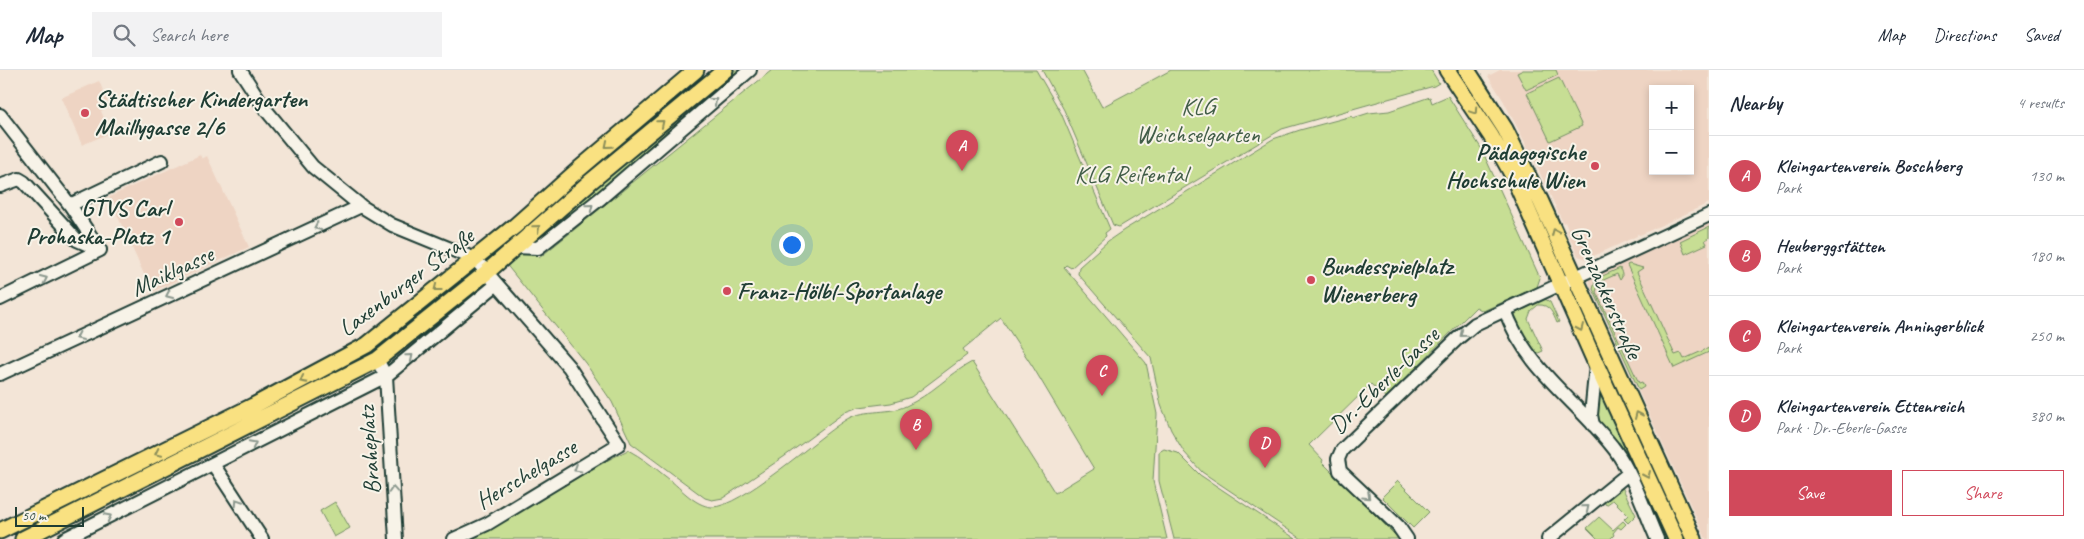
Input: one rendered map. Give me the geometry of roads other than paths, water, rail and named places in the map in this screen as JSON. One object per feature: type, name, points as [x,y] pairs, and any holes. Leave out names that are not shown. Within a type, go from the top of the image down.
[{"type":"main road","name":"Laxenburger Straße","points":[[0,531],[253,406],[367,345],[475,259],[696,70]]},
{"type":"main road","name":"Laxenburger Straße","points":[[23,539],[377,360],[487,272],[514,247],[725,70]]},
{"type":"main road","name":"Grenzackerstraße","points":[[1447,70],[1492,136],[1512,174],[1676,539]]},
{"type":"main road","name":"Grenzackerstraße","points":[[1467,70],[1505,129],[1540,200],[1694,539]]},
{"type":"street","points":[[64,539],[386,376],[497,284],[475,259],[392,225],[361,206],[313,167],[266,110],[240,70]]},
{"type":"street","name":"Laxenburger Straße","points":[[514,247],[538,248],[601,198],[750,70]]},
{"type":"street","points":[[1,119],[70,204],[100,250]]},
{"type":"street","points":[[70,204],[162,161]]},
{"type":"street","points":[[0,186],[19,179],[24,182],[77,240],[100,250]]},
{"type":"street","name":"Maiklgasse","points":[[0,374],[361,206]]},
{"type":"street","points":[[1560,283],[1709,215]]},
{"type":"street","points":[[0,299],[100,250]]},
{"type":"street","name":"Grenzackerstraße","points":[[1505,310],[1560,283]]},
{"type":"street","name":"Herschelgasse","points":[[454,539],[487,524],[619,444],[569,367],[497,284]]},
{"type":"street","points":[[1505,310],[1516,335],[1528,355],[1568,400],[1593,424],[1616,452],[1629,473],[1657,539]]},
{"type":"street","name":"Dr.-Eberle-Gasse","points":[[1407,539],[1398,526],[1340,471],[1339,454],[1456,339],[1475,324],[1505,310]]},
{"type":"street","name":"Braheplatz","points":[[377,360],[386,376],[396,539]]},
{"type":"street","points":[[1593,424],[1591,414],[1596,364]]},
{"type":"street","points":[[213,464],[262,539]]},
{"type":"street","points":[[1548,539],[1629,473]]},
{"type":"place","name":"Städtischer Kindergarten Maillygasse 2/6","points":[[85,113]]},
{"type":"place","name":"Pädagogische Hochschule Wien","points":[[1595,166]]},
{"type":"place","name":"Kleingartenverein Boschberg","points":[[962,171]]},
{"type":"place","name":"GTVS Carl Prohaska-Platz 1","points":[[179,222]]},
{"type":"place","name":"Bundesspielplatz Wienerberg","points":[[1311,280]]},
{"type":"place","name":"Franz-Hölbl-Sportanlage","points":[[727,291]]},
{"type":"place","name":"Kleingartenverein Anningerblick","points":[[1102,396]]},
{"type":"place","name":"Heuberggstätten","points":[[916,450]]},
{"type":"place","name":"Kleingartenverein Ettenreich","points":[[1265,468]]},
{"type":"park label","name":"KLG Weichselgarten","points":[[1198,120]]},
{"type":"park label","name":"KLG Reifental","points":[[1131,174]]}]
